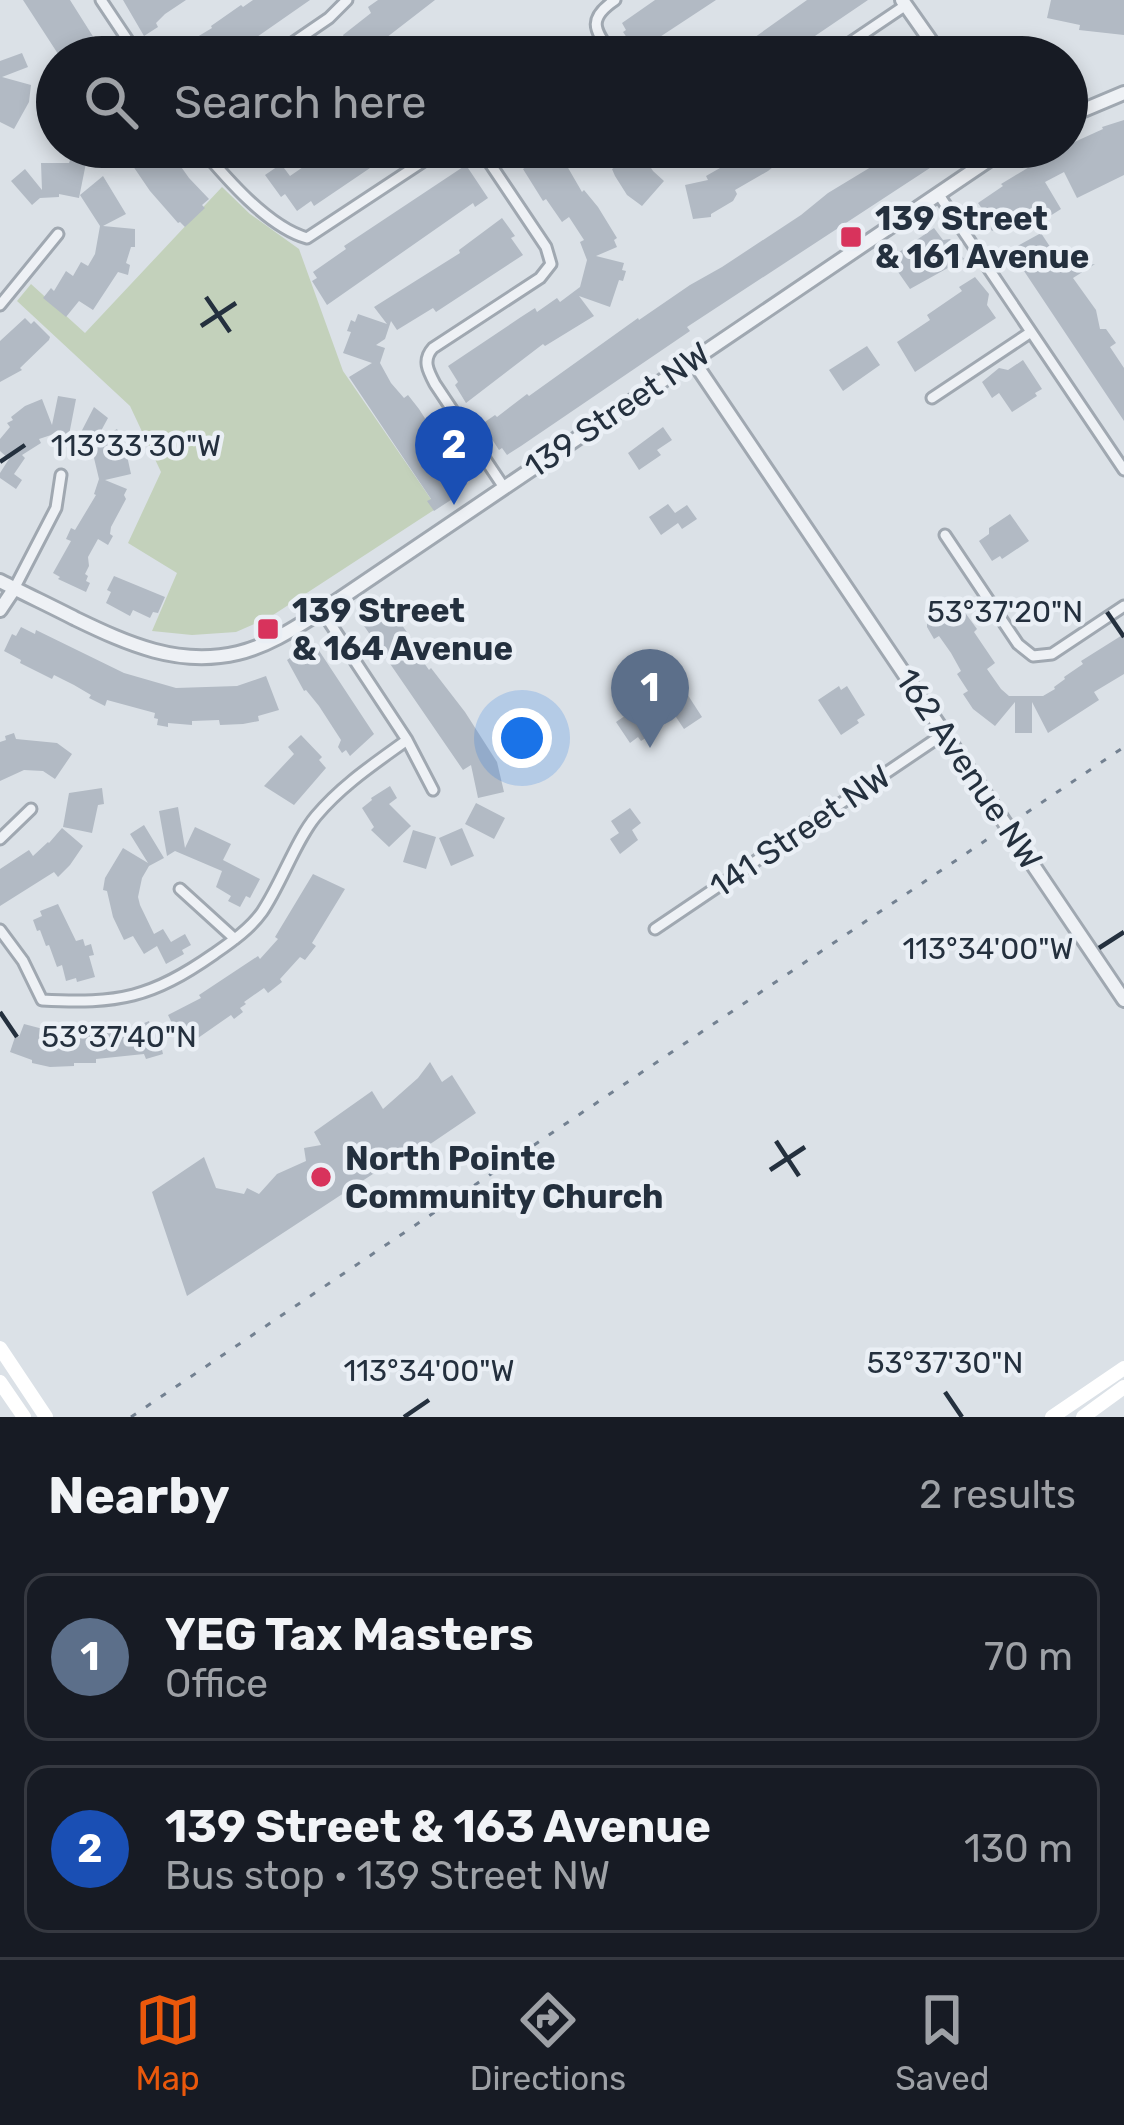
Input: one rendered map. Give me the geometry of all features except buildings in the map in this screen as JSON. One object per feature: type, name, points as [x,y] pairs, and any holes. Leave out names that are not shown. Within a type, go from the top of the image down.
[{"type":"main road","points":[[0,1348],[46,1417]]},
{"type":"main road","points":[[1052,1417],[1124,1368]]},
{"type":"main road","points":[[0,1382],[24,1417]]},
{"type":"main road","points":[[1083,1417],[1124,1388]]},
{"type":"street","points":[[100,0],[125,36]]},
{"type":"street","points":[[303,36],[347,0]]},
{"type":"street","points":[[600,36],[595,20],[615,0]]},
{"type":"street","points":[[859,36],[904,3],[927,36]]},
{"type":"street","points":[[1088,108],[1124,93]]},
{"type":"street","points":[[220,168],[255,205],[299,236],[313,236],[415,168]]},
{"type":"street","points":[[493,168],[546,247],[549,268],[433,348],[427,366],[503,486]]},
{"type":"street","name":"139 Street NW","points":[[14,589],[150,651],[191,658],[264,644],[322,611],[977,168]]},
{"type":"street","points":[[939,195],[1124,470]]},
{"type":"street","points":[[2,298],[58,234]]},
{"type":"street","points":[[932,398],[1031,332]]},
{"type":"street","name":"162 Avenue NW","points":[[692,359],[1124,1000]]},
{"type":"street","points":[[0,610],[56,508],[61,476]]},
{"type":"street","points":[[945,535],[1018,644],[1039,657],[1052,654],[1124,606]]},
{"type":"street","points":[[0,581],[14,589]]},
{"type":"street","points":[[322,611],[407,740],[433,790]]},
{"type":"street","name":"141 Street NW","points":[[655,929],[945,733]]},
{"type":"street","points":[[0,930],[43,1000],[136,997],[183,976],[260,915],[311,821],[344,784],[407,740]]},
{"type":"street","points":[[0,839],[31,809]]},
{"type":"street","points":[[181,889],[235,939]]},
{"type":"green space","points":[[222,187],[299,249],[343,371],[437,508],[270,617],[236,632],[152,631],[177,573],[128,543],[161,472],[130,406],[17,301],[31,284],[85,333]]},
{"type":"railway","points":[[131,1417],[1124,747]]},
{"type":"place","name":"139 Street & 161 Avenue","points":[[851,237]]},
{"type":"place","name":"139 Street & 163 Avenue","points":[[454,505]]},
{"type":"place","name":"139 Street & 164 Avenue","points":[[268,629]]},
{"type":"place","name":"YEG Tax Masters","points":[[650,748]]},
{"type":"place","name":"North Pointe Community Church","points":[[321,1177]]}]
